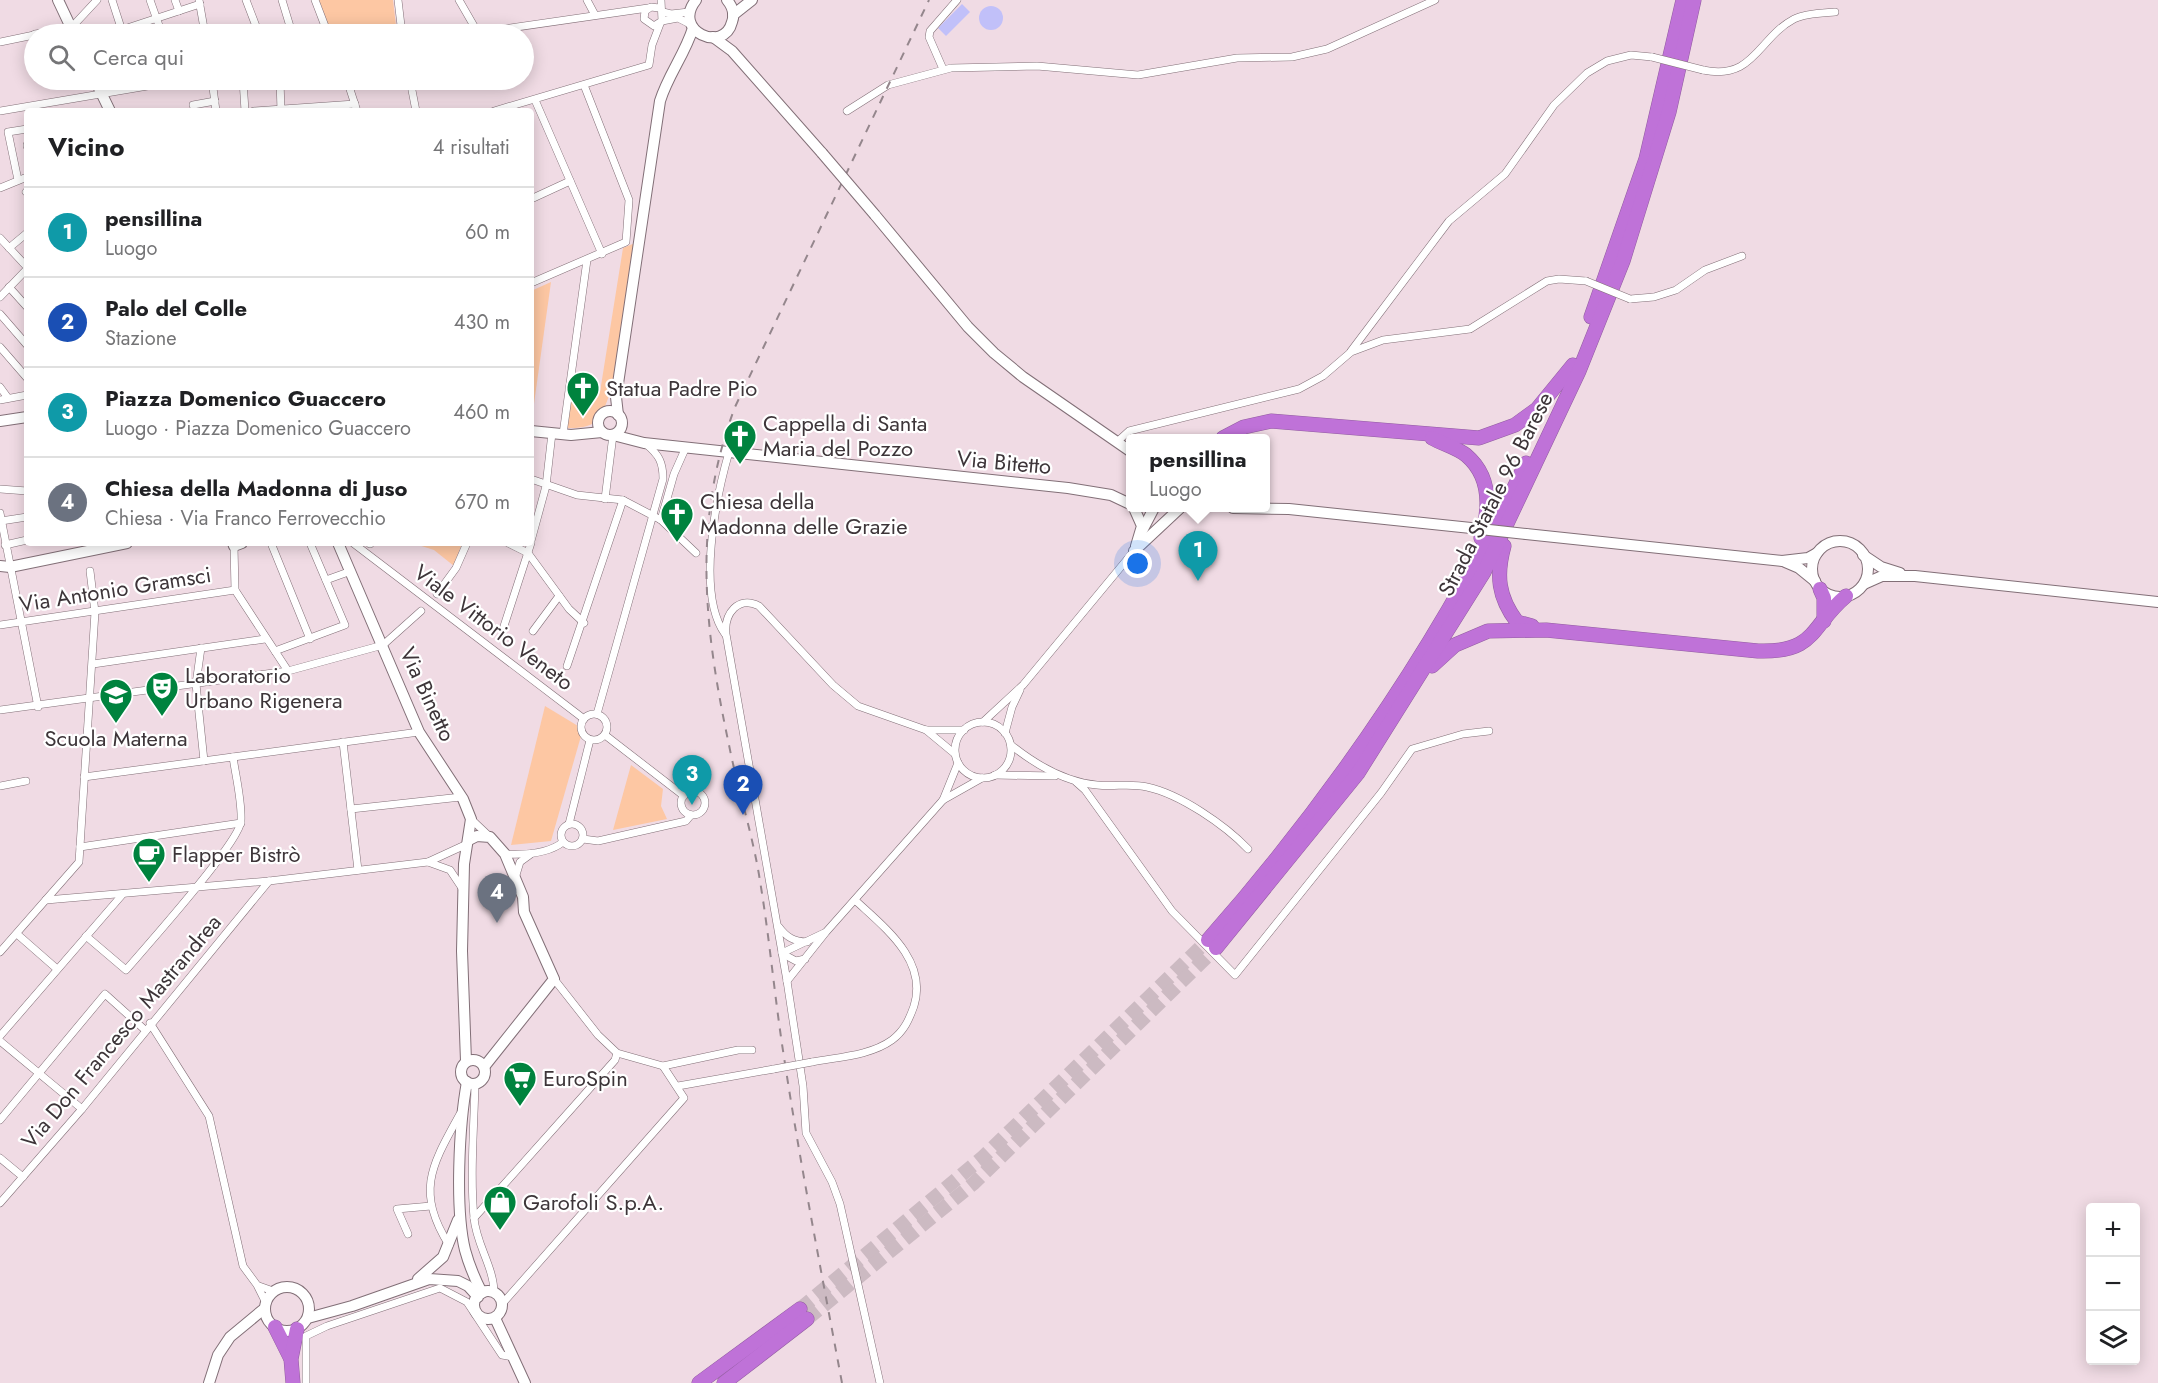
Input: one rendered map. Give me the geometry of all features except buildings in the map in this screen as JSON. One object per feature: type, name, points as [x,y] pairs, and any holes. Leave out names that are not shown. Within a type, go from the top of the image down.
[{"type":"highway","name":"Strada Statale 96 Barese","points":[[1683,0],[1646,159],[1622,233],[1573,365],[1471,570],[1435,634],[1379,717],[1212,944],[1358,773],[1420,678],[1484,572],[1512,518],[1579,371],[1623,261],[1669,112],[1694,0]]},
{"type":"highway","points":[[1231,434],[1244,427],[1270,421],[1428,436],[1479,438],[1515,425],[1537,409],[1573,365]]},
{"type":"highway","points":[[1428,436],[1466,455],[1483,475],[1487,495],[1486,519],[1471,570]]},
{"type":"highway","points":[[1512,518],[1500,558],[1500,594],[1517,622],[1546,630]]},
{"type":"highway","points":[[1817,585],[1824,598],[1824,621]]},
{"type":"highway","points":[[1420,678],[1455,645],[1470,636],[1488,631],[1546,630],[1771,651],[1784,650],[1805,642],[1846,596]]},
{"type":"highway","points":[[699,1383],[804,1314],[724,1383]]},
{"type":"highway","points":[[273,1325],[291,1359]]},
{"type":"highway","points":[[293,1383],[291,1359],[297,1329]]},
{"type":"street","points":[[58,0],[69,24]]},
{"type":"street","points":[[79,24],[97,0]]},
{"type":"street","points":[[112,0],[120,24]]},
{"type":"street","points":[[150,0],[159,24]]},
{"type":"street","points":[[176,0],[179,11]]},
{"type":"street","points":[[246,0],[255,24]]},
{"type":"street","points":[[282,0],[288,24]]},
{"type":"street","points":[[315,0],[324,24]]},
{"type":"street","points":[[398,0],[401,24]]},
{"type":"street","points":[[459,0],[473,24]]},
{"type":"street","points":[[586,0],[595,15]]},
{"type":"street","points":[[534,431],[562,434],[619,430],[616,417],[616,397],[660,101],[668,78],[688,44],[692,26],[690,12],[696,0]]},
{"type":"street","points":[[734,15],[728,2],[742,0]]},
{"type":"street","points":[[732,51],[727,31],[734,15],[752,0]]},
{"type":"street","points":[[943,69],[928,37],[930,31],[957,0]]},
{"type":"street","points":[[847,111],[888,85],[943,69],[1027,65],[1138,75],[1237,58],[1292,57],[1327,49],[1435,0]]},
{"type":"street","points":[[144,24],[199,2],[203,24]]},
{"type":"street","points":[[534,24],[658,5]]},
{"type":"street","points":[[658,5],[671,14],[690,12]]},
{"type":"street","points":[[505,108],[649,65],[652,45],[661,22],[658,5]]},
{"type":"street","points":[[648,8],[646,21],[652,45]]},
{"type":"street","points":[[630,11],[646,21],[661,22],[678,18],[732,51],[822,153],[968,327],[994,353],[1051,397],[1126,447]]},
{"type":"street","points":[[1118,441],[1129,431],[1299,389],[1323,376],[1350,352],[1449,221],[1505,174],[1554,105],[1587,73],[1607,61],[1631,55],[1652,57],[1720,74],[1739,69],[1795,19],[1835,12]]},
{"type":"street","points":[[688,44],[727,31]]},
{"type":"street","points":[[0,42],[24,37]]},
{"type":"street","points":[[534,283],[626,242],[629,200],[584,85]]},
{"type":"street","points":[[99,90],[108,108]]},
{"type":"street","points":[[40,108],[116,90]]},
{"type":"street","points":[[213,90],[216,108]]},
{"type":"street","points":[[244,90],[246,108]]},
{"type":"street","points":[[280,90],[281,108]]},
{"type":"street","points":[[350,90],[356,108]]},
{"type":"street","points":[[412,90],[415,108]]},
{"type":"street","points":[[535,100],[602,254]]},
{"type":"street","points":[[193,105],[215,101]]},
{"type":"street","points":[[0,111],[24,109]]},
{"type":"street","points":[[18,180],[8,132],[24,129]]},
{"type":"street","points":[[0,188],[24,178]]},
{"type":"street","points":[[534,198],[570,181]]},
{"type":"street","points":[[9,248],[24,236]]},
{"type":"street","points":[[0,239],[24,265]]},
{"type":"street","points":[[1350,352],[1383,340],[1470,329],[1547,281],[1559,279],[1586,281],[1630,299],[1654,297],[1676,290],[1705,270],[1743,256]]},
{"type":"street","points":[[534,531],[562,434],[587,260]]},
{"type":"street","points":[[0,297],[24,271]]},
{"type":"street","points":[[9,287],[24,304]]},
{"type":"street","points":[[0,314],[24,342]]},
{"type":"street","points":[[0,347],[24,375]]},
{"type":"street","points":[[0,387],[4,399],[24,396]]},
{"type":"street","points":[[0,421],[24,417]]},
{"type":"street","points":[[563,842],[561,832],[569,824],[590,740],[598,740],[605,735],[607,722],[597,714],[653,515],[663,467],[659,455],[616,417],[599,417],[604,430],[605,499]]},
{"type":"street","name":"Via Bitetto","points":[[604,430],[644,442],[1068,488],[1126,498]]},
{"type":"street","points":[[661,520],[674,474],[686,447]]},
{"type":"street","points":[[726,634],[715,617],[712,557],[718,497],[729,452]]},
{"type":"street","points":[[534,480],[546,486],[605,499],[623,500],[661,520],[696,553]]},
{"type":"street","points":[[0,489],[24,492]]},
{"type":"street","points":[[567,666],[584,623],[623,500]]},
{"type":"street","points":[[1270,505],[1289,509]]},
{"type":"street","points":[[1270,508],[1782,561],[1808,558],[1823,547],[1838,542],[1854,545],[1863,555],[1881,567],[1915,576]]},
{"type":"street","points":[[1137,512],[1140,518],[1140,536]]},
{"type":"street","points":[[1134,551],[1152,512]]},
{"type":"street","points":[[880,1383],[840,1204],[832,1182],[806,1133],[803,1086],[783,953],[726,634],[726,621],[734,608],[742,603],[756,604],[833,685],[858,706],[926,730],[964,730],[983,722],[1023,685],[1134,551],[1175,512]]},
{"type":"street","points":[[0,513],[5,544],[5,566],[21,622],[38,707]]},
{"type":"street","points":[[2,521],[24,517]]},
{"type":"street","points":[[5,544],[24,541]]},
{"type":"street","points":[[5,566],[108,546]]},
{"type":"street","points":[[237,546],[235,590],[288,671]]},
{"type":"street","points":[[272,546],[310,639]]},
{"type":"street","points":[[274,651],[345,625],[311,546]]},
{"type":"street","name":"Via Binetto","points":[[339,546],[419,732],[461,797],[471,819],[463,893],[463,1024],[466,1061]]},
{"type":"street","name":"Viale Vittorio Veneto","points":[[357,546],[584,719]]},
{"type":"street","points":[[437,594],[456,568],[466,546]]},
{"type":"street","points":[[514,546],[528,553],[559,596],[584,623]]},
{"type":"street","points":[[504,626],[530,546]]},
{"type":"street","points":[[1817,553],[1812,568],[1817,585]]},
{"type":"street","points":[[1863,555],[1868,565],[1864,584]]},
{"type":"street","points":[[1782,561],[1799,568],[1833,596],[1846,596],[1882,576],[1915,576],[2158,602]]},
{"type":"street","points":[[0,952],[79,862],[95,612],[90,571]]},
{"type":"street","points":[[326,580],[351,571]]},
{"type":"street","name":"Via Antonio Gramsci","points":[[0,625],[235,590]]},
{"type":"street","points":[[534,631],[559,596]]},
{"type":"street","points":[[0,710],[38,707],[288,671],[383,645],[421,611]]},
{"type":"street","points":[[93,664],[265,639]]},
{"type":"street","points":[[201,648],[196,684],[204,761]]},
{"type":"street","points":[[1005,733],[1012,707],[1023,685]]},
{"type":"street","name":"Viale Vittorio Veneto","points":[[584,719],[597,714]]},
{"type":"street","name":"Viale Vittorio Veneto","points":[[584,719],[581,729],[590,740]]},
{"type":"street","points":[[983,722],[992,724],[1005,733],[1011,745],[1058,776],[1076,782],[1153,789],[1220,824],[1248,849]]},
{"type":"street","points":[[926,730],[955,754]]},
{"type":"street","points":[[964,730],[958,737],[955,754],[958,763],[968,774],[982,778]]},
{"type":"street","points":[[1076,782],[1086,790],[1172,911],[1235,975],[1381,793],[1412,749],[1463,734],[1489,730]]},
{"type":"street","points":[[84,777],[419,732]]},
{"type":"street","points":[[605,735],[684,796]]},
{"type":"street","points":[[343,742],[358,870]]},
{"type":"street","points":[[995,776],[1008,763],[1011,745]]},
{"type":"street","points":[[86,936],[126,970],[196,888],[235,837],[241,823],[233,757]]},
{"type":"street","points":[[944,800],[958,763]]},
{"type":"street","points":[[787,981],[826,932],[944,800],[982,778],[1058,776]]},
{"type":"street","points":[[0,786],[27,781]]},
{"type":"street","points":[[583,838],[598,842],[686,821],[704,809],[704,797],[694,791],[684,796]]},
{"type":"street","points":[[684,796],[682,808],[692,815]]},
{"type":"street","points":[[351,809],[461,797]]},
{"type":"street","points":[[471,819],[505,854],[523,897],[524,912],[554,979],[598,1035],[617,1053],[663,1066],[738,1050],[752,1050]]},
{"type":"street","points":[[80,847],[241,823]]},
{"type":"street","points":[[569,824],[576,824],[582,829],[583,838]]},
{"type":"street","points":[[46,900],[269,881],[428,862],[467,842],[484,836],[490,837]]},
{"type":"street","points":[[563,842],[574,846],[583,838]]},
{"type":"street","points":[[505,854],[533,853],[556,847],[563,842]]},
{"type":"street","points":[[516,881],[516,870],[520,862],[533,853]]},
{"type":"street","points":[[428,862],[450,870],[463,893]]},
{"type":"street","name":"Via Don Francesco Mastrandrea","points":[[0,1203],[82,1109],[269,881]]},
{"type":"street","points":[[0,1036],[122,895]]},
{"type":"street","points":[[678,1086],[866,1052],[891,1041],[908,1023],[916,998],[917,976],[896,938],[855,900]]},
{"type":"street","points":[[777,924],[785,935],[795,941],[807,942]]},
{"type":"street","points":[[783,953],[826,932]]},
{"type":"street","points":[[17,934],[57,969]]},
{"type":"street","points":[[0,941],[9,942]]},
{"type":"street","points":[[783,953],[796,961],[805,958]]},
{"type":"street","points":[[450,1245],[431,1206],[430,1185],[435,1160],[461,1112],[471,1083],[484,1078],[484,1067],[554,979]]},
{"type":"street","points":[[0,1120],[105,994],[148,1027],[208,1116],[243,1266],[257,1285],[273,1325]]},
{"type":"street","points":[[0,1041],[82,1109]]},
{"type":"street","points":[[474,1218],[615,1060],[617,1053]]},
{"type":"street","points":[[484,1067],[476,1060],[466,1061],[460,1074],[471,1083],[474,1218],[479,1244],[493,1279],[494,1293],[502,1304]]},
{"type":"street","points":[[461,1112],[460,1210],[465,1248],[480,1295],[475,1305],[478,1314],[486,1319],[495,1318],[501,1312],[502,1304],[684,1098],[663,1066]]},
{"type":"street","points":[[0,1158],[23,1177]]},
{"type":"street","points":[[408,1234],[397,1209],[431,1206]]},
{"type":"street","points":[[409,1285],[432,1269],[450,1245],[460,1210]]},
{"type":"street","points":[[248,1324],[273,1325],[288,1331],[297,1329],[308,1318],[352,1306],[409,1285],[442,1278],[468,1286],[480,1295],[494,1293]]},
{"type":"street","points":[[257,1285],[273,1291]]},
{"type":"street","points":[[209,1383],[218,1355],[230,1337],[248,1324],[265,1305],[273,1291],[286,1286],[294,1287],[308,1300],[324,1307],[352,1306]]},
{"type":"street","points":[[306,1383],[306,1336],[337,1322],[440,1288],[467,1302],[502,1354],[515,1358]]},
{"type":"street","points":[[308,1300],[308,1318]]},
{"type":"street","points":[[495,1318],[525,1383]]},
{"type":"shaded area","points":[[319,0],[393,0],[396,24],[327,24]]},
{"type":"shaded area","points":[[635,243],[618,363],[605,407],[597,420],[590,425],[567,428],[572,389],[600,392],[623,248]]},
{"type":"shaded area","points":[[551,282],[534,404],[534,290]]},
{"type":"shaded area","points":[[421,546],[461,546],[454,566],[434,550]]},
{"type":"shaded area","points":[[545,706],[583,729],[551,841],[511,845]]},
{"type":"shaded area","points":[[631,765],[663,789],[661,806],[667,819],[613,830]]},
{"type":"water","points":[[962,4],[970,12],[946,36],[938,28]]},
{"type":"water","points":[[991,6],[996,7],[1002,13],[1002,23],[996,29],[991,30],[986,29],[980,23],[979,18],[980,13],[986,7]]},
{"type":"tunnel","points":[[800,1309],[982,1158],[1208,940]]},
{"type":"tunnel","points":[[807,1319],[974,1183],[1216,948]]},
{"type":"railway","points":[[842,1383],[789,1087],[757,864],[720,702],[713,659],[706,575],[708,533],[712,491],[721,449],[735,407],[929,0]]},
{"type":"place","name":"Statua Padre Pio","points":[[583,417]]},
{"type":"place","name":"Cappella di Santa Maria del Pozzo","points":[[740,465]]},
{"type":"place","name":"Chiesa della Madonna delle Grazie","points":[[677,543]]},
{"type":"place","name":"pensillina","points":[[1198,581]]},
{"type":"place","name":"Laboratorio Urbano Rigenera","points":[[162,717]]},
{"type":"place","name":"Scuola Materna","points":[[116,724]]},
{"type":"place","name":"Piazza Domenico Guaccero","points":[[692,805]]},
{"type":"place","name":"Palo del Colle","points":[[743,815]]},
{"type":"place","name":"Flapper Bistrò","points":[[149,883]]},
{"type":"place","name":"Chiesa della Madonna di Juso","points":[[497,923]]},
{"type":"place","name":"EuroSpin","points":[[520,1107]]},
{"type":"place","name":"Garofoli S.p.A.","points":[[500,1231]]}]
